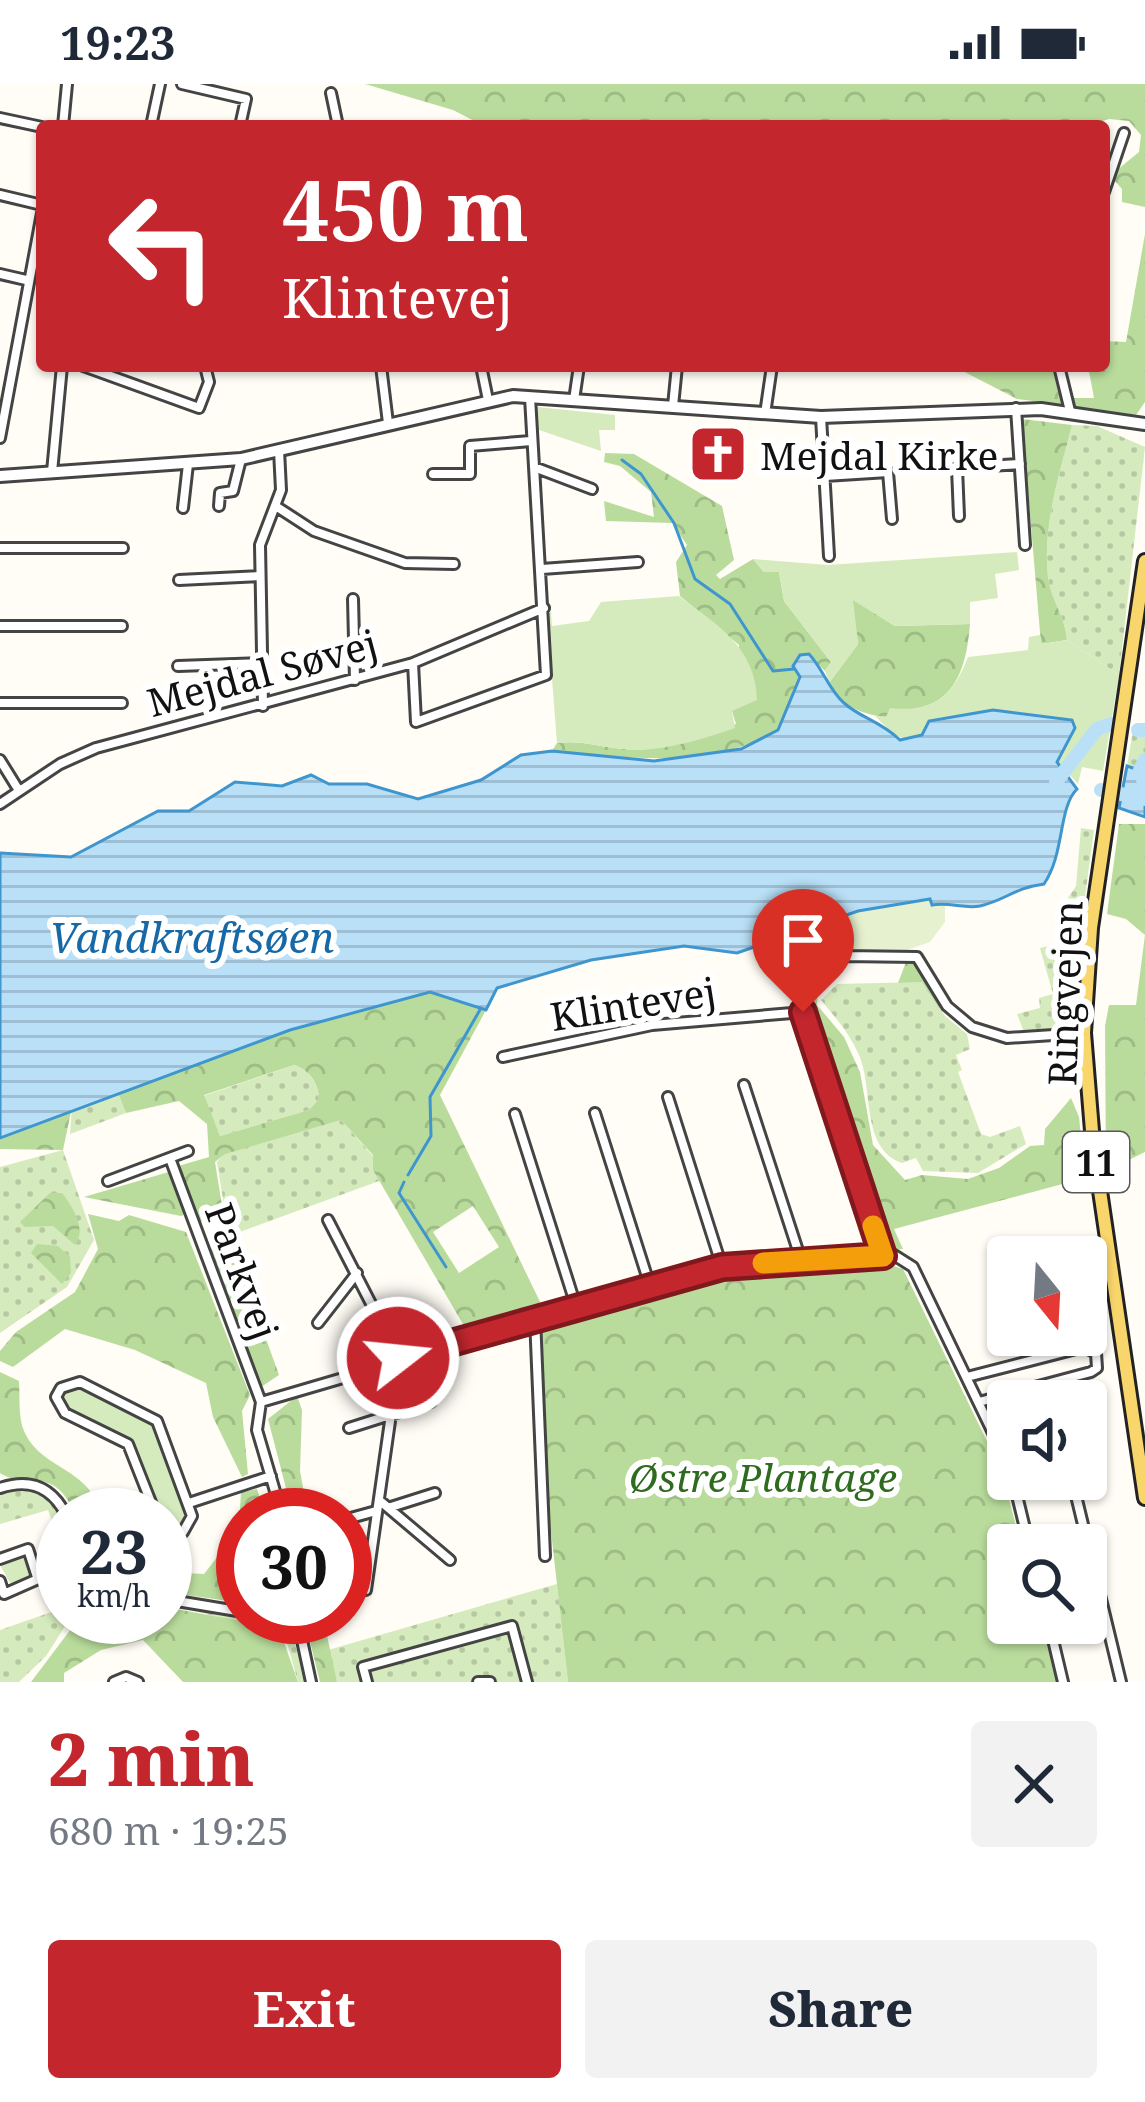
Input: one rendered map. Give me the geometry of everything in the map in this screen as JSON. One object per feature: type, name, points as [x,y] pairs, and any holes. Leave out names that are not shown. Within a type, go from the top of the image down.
[{"type":"main road","name":"Ringvejen","points":[[1145,561],[1106,824],[1084,1033],[1093,1143],[1145,1498]]},
{"type":"street","points":[[64,120],[67,84]]},
{"type":"street","points":[[152,120],[160,84]]},
{"type":"street","points":[[182,84],[246,99],[241,120]]},
{"type":"street","points":[[331,93],[337,120]]},
{"type":"street","points":[[0,118],[36,127]]},
{"type":"street","points":[[1110,174],[1124,133]]},
{"type":"street","points":[[0,195],[36,207]]},
{"type":"street","points":[[0,438],[36,236]]},
{"type":"street","points":[[0,274],[26,280]]},
{"type":"street","points":[[0,352],[12,354]]},
{"type":"street","points":[[52,472],[61,372]]},
{"type":"street","points":[[100,372],[199,408],[209,382],[206,372]]},
{"type":"street","points":[[383,372],[388,423]]},
{"type":"street","points":[[482,372],[488,400]]},
{"type":"street","points":[[574,400],[578,372]]},
{"type":"street","points":[[673,407],[676,372]]},
{"type":"street","points":[[765,414],[771,372]]},
{"type":"street","points":[[1060,372],[1070,411]]},
{"type":"street","points":[[0,476],[241,459],[488,400],[530,397],[821,418],[1016,408],[1070,411],[1145,424]]},
{"type":"street","points":[[413,664],[416,722],[539,682],[548,661],[530,397]]},
{"type":"street","points":[[1016,408],[1025,544]]},
{"type":"street","points":[[821,418],[829,556]]},
{"type":"street","points":[[433,474],[470,474],[470,446],[531,441]]},
{"type":"street","points":[[263,706],[260,545],[277,507],[279,450]]},
{"type":"street","points":[[219,506],[220,493],[233,491],[241,459]]},
{"type":"street","points":[[183,508],[188,464]]},
{"type":"street","points":[[959,516],[957,468],[1020,464]]},
{"type":"street","points":[[533,467],[592,489]]},
{"type":"street","points":[[824,476],[888,472],[892,519]]},
{"type":"street","points":[[277,507],[314,531],[405,563],[454,565]]},
{"type":"street","points":[[0,548],[123,548]]},
{"type":"street","points":[[542,569],[638,562]]},
{"type":"street","points":[[179,580],[259,576]]},
{"type":"street","points":[[353,599],[355,680]]},
{"type":"street","name":"Mejdal Søvej","points":[[0,804],[17,789],[96,748],[413,664],[544,608]]},
{"type":"street","points":[[0,626],[122,626]]},
{"type":"street","points":[[178,666],[262,664]]},
{"type":"street","points":[[0,703],[122,703]]},
{"type":"street","points":[[0,760],[17,789]]},
{"type":"street","points":[[844,956],[916,957],[954,1014],[989,1035],[1084,1033]]},
{"type":"street","name":"Klintevej","points":[[503,1057],[652,1024],[803,1012],[883,1256]]},
{"type":"street","points":[[745,1085],[801,1260]]},
{"type":"street","points":[[668,1097],[722,1267]]},
{"type":"street","points":[[595,1113],[650,1286]]},
{"type":"street","points":[[515,1114],[576,1306]]},
{"type":"street","name":"Parkvej","points":[[108,1181],[188,1151]]},
{"type":"street","name":"Parkvej","points":[[171,1161],[261,1402],[256,1430],[274,1488]]},
{"type":"street","points":[[328,1220],[398,1358],[372,1544]]},
{"type":"street","points":[[883,1256],[902,1256],[913,1267],[987,1419]]},
{"type":"street","name":"Parkvej","points":[[261,1402],[398,1358],[722,1267],[883,1256]]},
{"type":"street","points":[[318,1323],[357,1273]]},
{"type":"street","points":[[535,1318],[545,1556]]},
{"type":"street","points":[[967,1378],[1084,1347],[1096,1353],[1091,1372],[979,1402]]},
{"type":"street","points":[[145,1488],[128,1444],[65,1413],[56,1397],[61,1388],[80,1382],[149,1413],[162,1430],[183,1488]]},
{"type":"street","points":[[349,1428],[431,1402]]},
{"type":"street","points":[[192,1502],[271,1476]]},
{"type":"street","points":[[0,1488],[30,1483],[41,1488]]},
{"type":"street","points":[[372,1508],[391,1507],[435,1493]]},
{"type":"street","points":[[1077,1500],[1121,1682]]},
{"type":"street","points":[[391,1507],[450,1560]]},
{"type":"street","points":[[0,1558],[28,1550],[36,1573]]},
{"type":"street","points":[[0,1581],[4,1594],[36,1583]]},
{"type":"street","points":[[367,1682],[363,1667],[512,1626],[527,1682]]},
{"type":"street","points":[[302,1644],[311,1682]]},
{"type":"street","points":[[1053,1644],[1063,1682]]},
{"type":"street","points":[[114,1682],[127,1677],[138,1682]]},
{"type":"street","points":[[478,1682],[490,1682]]},
{"type":"green space","points":[[365,84],[1145,84],[1145,207],[1122,202],[1122,189],[1114,180],[1116,171],[1139,152],[1141,135],[1129,121],[472,120]]},
{"type":"green space","points":[[1145,234],[1145,402],[1136,415],[1075,407],[1073,398],[1094,398],[1089,372],[1110,372],[1110,341],[1126,342]]},
{"type":"green space","points":[[965,372],[1057,372],[1065,405],[1017,399]]},
{"type":"green space","points":[[537,407],[615,415],[615,430],[599,430],[601,451],[536,429]]},
{"type":"green space","points":[[1022,419],[1072,425],[1053,500],[1047,558],[1067,640],[1041,644]]},
{"type":"green space","points":[[1072,425],[1097,426],[1145,447],[1119,675],[1067,640],[1048,577],[1050,519]]},
{"type":"green space","points":[[605,453],[634,454],[722,506],[734,560],[716,575],[720,579],[753,559],[764,572],[779,572],[784,601],[831,662],[825,671],[809,655],[778,730],[752,743],[696,756],[639,758],[552,751],[557,743],[566,742],[652,748],[736,724],[732,711],[739,645],[680,596],[676,562],[687,545],[672,523],[606,521],[604,501],[654,517],[651,492],[620,466],[604,462]]},
{"type":"green space","points":[[1017,552],[1019,570],[995,574],[998,598],[970,602],[970,624],[895,626],[853,600],[858,644],[829,683],[825,671],[831,662],[784,601],[779,572],[764,572],[753,559],[828,565]]},
{"type":"green space","points":[[679,596],[732,639],[750,666],[757,700],[732,711],[735,728],[651,749],[557,743],[547,614],[551,612],[552,626],[589,621],[601,602]]},
{"type":"green space","points":[[852,599],[895,626],[970,624],[959,675],[941,698],[927,706],[890,709],[886,718],[860,711],[840,698],[829,683],[858,644]]},
{"type":"green space","points":[[1040,635],[1042,644],[1067,640],[1119,675],[1103,771],[1082,767],[1078,784],[1057,761],[1075,728],[908,739],[896,735],[874,715],[886,717],[890,708],[930,704],[948,692],[968,657],[1028,650],[1029,637]]},
{"type":"green space","points":[[1134,725],[1145,726],[1145,772],[1127,766]]},
{"type":"green space","points":[[1119,824],[1145,824],[1145,935],[1126,919],[1107,914]]},
{"type":"green space","points":[[1081,828],[1094,830],[1079,941],[1067,937],[1061,927],[1064,904],[1076,886]]},
{"type":"green space","points":[[931,899],[933,905],[945,905],[945,922],[930,942],[904,951],[849,953],[834,944],[818,975],[798,982],[787,934],[858,911]]},
{"type":"green space","points":[[1145,935],[1145,1152],[1106,1171],[1105,1026],[1109,1005],[1136,1005]]},
{"type":"green space","points":[[1060,943],[1080,949],[1077,1025],[1024,1032],[1017,1014],[1040,1008],[1039,998],[1053,994],[1040,948]]},
{"type":"green space","points":[[906,962],[917,962],[944,1005],[939,1008],[922,982],[898,983]]},
{"type":"green space","points":[[818,975],[817,1005],[844,1037],[860,1072],[873,1145],[905,1180],[922,1175],[968,1179],[999,1168],[1030,1146],[1044,1145],[1045,1129],[1071,1098],[1079,1117],[1085,1178],[894,1229],[903,1249],[884,1250],[798,982]]},
{"type":"green space","points":[[922,982],[945,1016],[967,1034],[970,1049],[956,1055],[962,1070],[958,1072],[981,1134],[990,1137],[1020,1126],[1026,1144],[978,1173],[923,1171],[916,1158],[902,1163],[889,1155],[874,1131],[859,1055],[821,1000],[837,984]]},
{"type":"green space","points":[[431,992],[486,1010],[440,1095],[543,1308],[467,1331],[373,1170],[373,1155],[341,1120],[225,1154],[215,1162],[224,1218],[198,1222],[175,1167],[209,1157],[207,1124],[179,1101],[126,1113],[118,1093],[290,1030]],"holes":[[[294,1065],[308,1073],[317,1088],[319,1099],[309,1110],[220,1136],[204,1095]],[[473,1206],[499,1247],[459,1273],[433,1232]]]},
{"type":"green space","points":[[294,1065],[317,1088],[319,1099],[309,1110],[220,1136],[203,1096]]},
{"type":"green space","points":[[118,1093],[126,1113],[70,1134],[72,1107]]},
{"type":"green space","points":[[72,1107],[63,1150],[0,1149],[0,1138]]},
{"type":"green space","points":[[341,1120],[373,1156],[379,1181],[229,1236],[217,1162],[225,1153]]},
{"type":"green space","points":[[63,1150],[94,1240],[67,1287],[0,1333],[0,1167]]},
{"type":"green space","points":[[172,1171],[186,1214],[181,1216],[84,1197]]},
{"type":"green space","points":[[50,1193],[62,1193],[74,1212],[80,1233],[75,1245],[53,1226],[25,1227],[20,1222]]},
{"type":"green space","points":[[88,1214],[119,1221],[129,1215],[186,1232],[250,1395],[242,1411],[248,1474],[242,1477],[213,1417],[206,1383],[135,1350],[65,1329],[13,1367],[0,1361],[0,1351],[16,1332],[75,1292],[98,1249]]},
{"type":"green space","points":[[229,1236],[279,1375],[261,1387],[212,1261],[211,1249]]},
{"type":"green space","points":[[37,1244],[58,1246],[70,1257],[71,1273],[62,1284],[31,1253]]},
{"type":"green space","name":"Østre Plantage","points":[[881,1262],[903,1269],[987,1441],[987,1500],[1009,1500],[1016,1524],[987,1524],[987,1644],[1047,1644],[1057,1682],[568,1682],[545,1478],[542,1330],[547,1321],[730,1271]]},
{"type":"green space","points":[[0,1372],[19,1381],[21,1420],[32,1444],[88,1488],[56,1488],[0,1473]]},
{"type":"green space","points":[[76,1385],[152,1421],[179,1488],[149,1488],[129,1441],[67,1409],[63,1392]]},
{"type":"green space","points":[[297,1396],[302,1410],[303,1488],[286,1488],[268,1419]]},
{"type":"green space","points":[[27,1486],[36,1491],[36,1514],[0,1524],[0,1492]]},
{"type":"green space","points":[[23,1554],[34,1578],[10,1583],[0,1565]]},
{"type":"green space","points":[[216,1559],[216,1599],[192,1596],[192,1573],[204,1574]]},
{"type":"green space","points":[[557,1584],[568,1682],[337,1682],[328,1650],[372,1644],[372,1637]]},
{"type":"green space","points":[[192,1612],[216,1616],[216,1644],[285,1644],[298,1682],[183,1682],[147,1644],[192,1644]]},
{"type":"green space","points":[[36,1617],[36,1644],[54,1644],[19,1682],[0,1682],[0,1630]]},
{"type":"green space","points":[[60,1644],[126,1644],[101,1650],[64,1673],[64,1682],[31,1682]]},
{"type":"green space","points":[[287,1644],[295,1644],[308,1682],[298,1682]]},
{"type":"green space","points":[[311,1644],[329,1644],[337,1682],[320,1682]]},
{"type":"water","name":"Vandkraftsøen","points":[[809,654],[844,703],[900,740],[922,735],[929,721],[993,710],[1072,720],[1075,728],[1057,762],[1077,789],[1044,884],[980,906],[932,905],[930,899],[858,911],[737,953],[684,946],[591,960],[497,988],[486,1010],[430,992],[290,1030],[0,1138],[0,853],[71,857],[158,811],[189,811],[235,782],[282,786],[311,775],[329,784],[367,784],[418,799],[481,780],[521,755],[552,751],[654,761],[741,749],[778,730],[800,677],[793,666],[800,655]]},
{"type":"water","points":[[1127,766],[1145,772],[1145,817],[1119,808]]},
{"type":"waterway","points":[[622,460],[641,474],[674,523],[695,579],[730,604],[773,671],[794,669]]},
{"type":"waterway","points":[[1056,782],[1097,729],[1111,724]]},
{"type":"waterway","points":[[1138,730],[1145,730]]},
{"type":"waterway","points":[[1145,760],[1140,770],[1145,786]]},
{"type":"waterway","points":[[1101,790],[1145,799]]},
{"type":"waterway","points":[[408,1175],[431,1136],[430,1097],[481,1008]]},
{"type":"waterway","points":[[404,1182],[399,1193],[446,1267]]},
{"type":"slow traffic","points":[[763,1263],[883,1256],[873,1226]]},
{"type":"place","name":"Mejdal Kirke","points":[[718,454]]},
{"type":"route","points":[[398,1358],[722,1267],[883,1256],[803,1012]]}]
